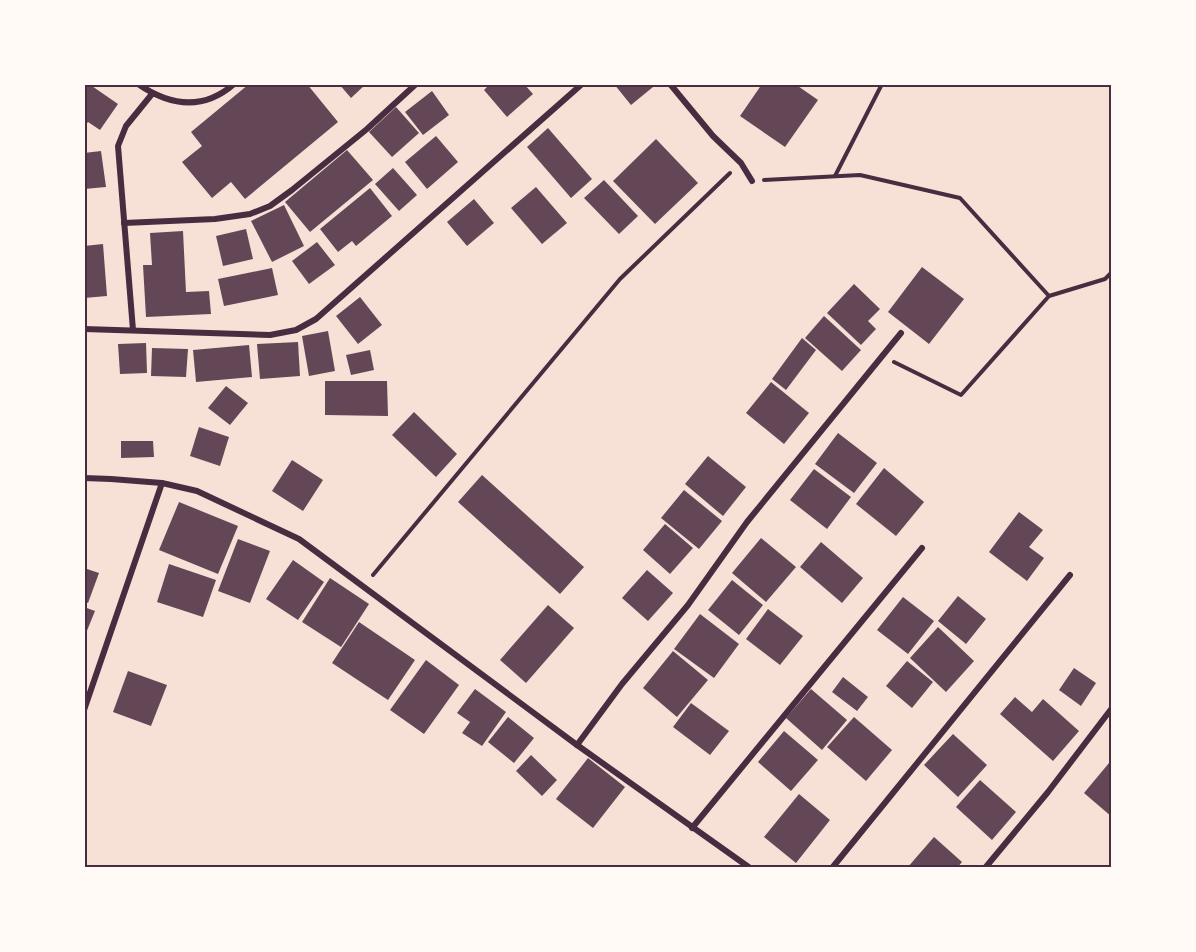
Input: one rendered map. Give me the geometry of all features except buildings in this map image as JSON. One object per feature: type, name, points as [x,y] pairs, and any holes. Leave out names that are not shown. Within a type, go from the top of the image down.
[{"type":"street","points":[[138,84],[152,94],[175,102],[192,103],[210,100],[234,84]]},
{"type":"street","points":[[124,223],[215,219],[250,214],[270,206],[367,129],[416,84]]},
{"type":"street","points":[[84,329],[270,335],[296,330],[316,319],[582,84]]},
{"type":"street","points":[[670,84],[713,136],[741,163],[752,181]]},
{"type":"street","points":[[133,330],[118,146],[126,126],[152,94]]},
{"type":"street","points":[[577,745],[622,684],[688,604],[747,522],[901,333]]},
{"type":"street","points":[[84,478],[162,483],[197,491],[299,539],[577,745],[750,868]]},
{"type":"street","points":[[84,710],[162,483]]},
{"type":"street","points":[[692,828],[922,548]]},
{"type":"street","points":[[832,868],[1070,575]]},
{"type":"street","points":[[985,868],[1048,792],[1112,708]]},
{"type":"path","points":[[835,176],[882,84]]},
{"type":"path","points":[[363,587],[620,279],[741,163]]},
{"type":"path","points":[[752,181],[860,175],[960,198],[1049,296]]},
{"type":"path","points":[[882,356],[961,395],[1049,296],[1105,279],[1112,272]]}]
